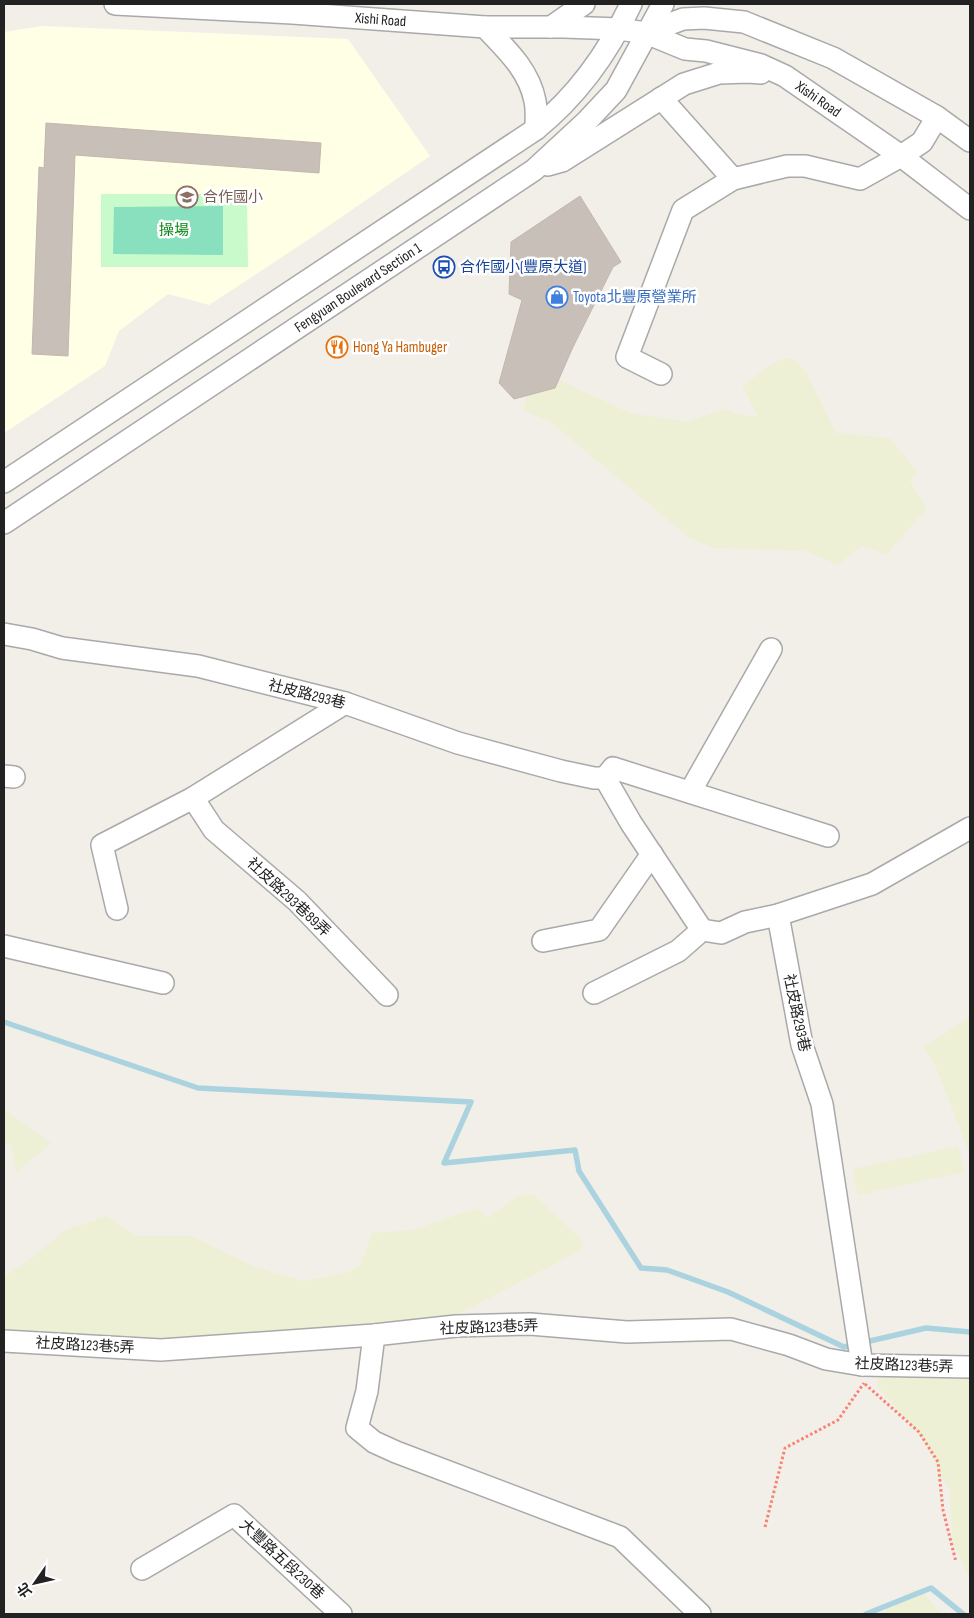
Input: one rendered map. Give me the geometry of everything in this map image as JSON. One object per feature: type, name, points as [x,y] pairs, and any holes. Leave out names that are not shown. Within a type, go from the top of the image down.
[{"type":"street","name":"Xishi Road","points":[[116,4],[293,9],[485,28],[619,29],[646,33],[685,49],[706,50],[761,65],[785,76],[901,156],[970,209]]},
{"type":"street","points":[[551,27],[584,4]]},
{"type":"street","points":[[4,482],[536,129],[558,112],[598,63],[619,29],[630,4]]},
{"type":"street","name":"Fengyuan Boulevard Section 1","points":[[4,523],[534,170],[587,121],[616,90],[663,4]]},
{"type":"street","points":[[726,4],[744,22]]},
{"type":"street","name":"Xishi Road","points":[[646,33],[683,19],[704,18],[744,22],[833,58],[937,117],[970,141]]},
{"type":"street","points":[[485,28],[514,58],[527,78],[535,102],[536,129]]},
{"type":"street","points":[[534,170],[562,161],[684,84],[719,73],[748,72],[785,76]]},
{"type":"street","points":[[661,98],[733,179]]},
{"type":"street","points":[[661,374],[627,357],[683,210],[733,179],[787,166],[805,166],[860,180],[922,142],[937,117]]},
{"type":"street","name":"社皮路293巷","points":[[4,634],[32,639],[62,648],[198,666],[345,702],[458,742],[561,772],[605,778],[613,768],[828,836]]},
{"type":"street","points":[[690,792],[771,649]]},
{"type":"street","points":[[117,908],[102,846],[193,798],[345,702]]},
{"type":"street","points":[[605,778],[702,930],[721,933],[745,922],[778,915],[872,884],[970,828]]},
{"type":"street","name":"社皮路293巷89弄","points":[[193,798],[214,830],[297,901],[388,995]]},
{"type":"street","points":[[543,941],[599,930],[652,854]]},
{"type":"street","name":"社皮路293巷","points":[[778,915],[802,1044],[822,1104],[863,1374]]},
{"type":"street","points":[[594,993],[678,952],[702,930]]},
{"type":"street","points":[[4,946],[163,983]]},
{"type":"street","name":"社皮路123巷5弄","points":[[4,1341],[161,1350],[374,1335],[456,1326],[530,1324],[627,1332],[731,1329],[789,1346],[863,1374],[970,1367]]},
{"type":"street","points":[[374,1335],[367,1391],[357,1428],[374,1442],[396,1452],[620,1537],[700,1614]]},
{"type":"street","name":"大豐路五段230巷","points":[[142,1569],[234,1515],[341,1614]]},
{"type":"path","points":[[765,1527],[785,1448],[838,1420],[863,1374],[919,1432],[938,1462],[943,1510],[956,1562]]},
{"type":"shaded area","name":"合作國小","points":[[42,26],[348,39],[430,156],[209,305],[168,294],[119,331],[105,366],[4,433],[4,32]]},
{"type":"shaded area","points":[[780,359],[794,359],[806,372],[836,433],[890,438],[918,472],[910,481],[927,508],[887,554],[861,546],[838,565],[805,551],[713,548],[688,537],[552,423],[523,410],[530,384],[557,379],[630,413],[688,422],[724,409],[741,415],[758,416],[742,386]]},
{"type":"shaded area","points":[[970,1017],[970,1155],[935,1065],[923,1048]]},
{"type":"shaded area","points":[[4,1109],[51,1143],[16,1173],[11,1143],[4,1146]]},
{"type":"shaded area","points":[[958,1146],[965,1172],[858,1195],[852,1169]]},
{"type":"shaded area","points":[[533,1194],[584,1242],[581,1250],[461,1313],[445,1318],[207,1343],[4,1331],[4,1276],[24,1264],[65,1230],[107,1216],[137,1236],[191,1236],[255,1267],[303,1281],[348,1272],[360,1265],[372,1233],[413,1230],[477,1208],[488,1218],[517,1196]]},
{"type":"shaded area","points":[[970,1371],[970,1573],[966,1572],[953,1542],[949,1490],[924,1441],[878,1387],[877,1374]]},
{"type":"shaded area","points":[[912,1590],[924,1593],[941,1614],[887,1614],[886,1608]]},
{"type":"green space","name":"操場","points":[[101,194],[247,194],[248,267],[101,267]]},
{"type":"green space","points":[[223,206],[223,255],[113,254],[114,207]]},
{"type":"building","points":[[46,123],[321,143],[319,173],[75,155],[68,356],[32,354],[39,167],[44,168]]},
{"type":"building","name":"Toyota北豐原營業所","points":[[580,196],[621,262],[613,267],[555,388],[514,399],[499,383],[522,300],[509,294],[511,242]]},
{"type":"waterway","points":[[4,1022],[198,1088],[471,1102],[444,1163],[575,1150],[579,1171],[641,1268],[667,1270],[728,1292],[844,1347],[926,1328],[970,1332]]},
{"type":"waterway","points":[[866,1614],[931,1588],[963,1614]]},
{"type":"place","name":"合作國小","points":[[187,197]]},
{"type":"place","name":"合作國小(豐原大道)","points":[[444,267]]},
{"type":"place","name":"Toyota北豐原營業所","points":[[557,297]]},
{"type":"place","name":"Hong Ya Hambuger","points":[[337,347]]}]
